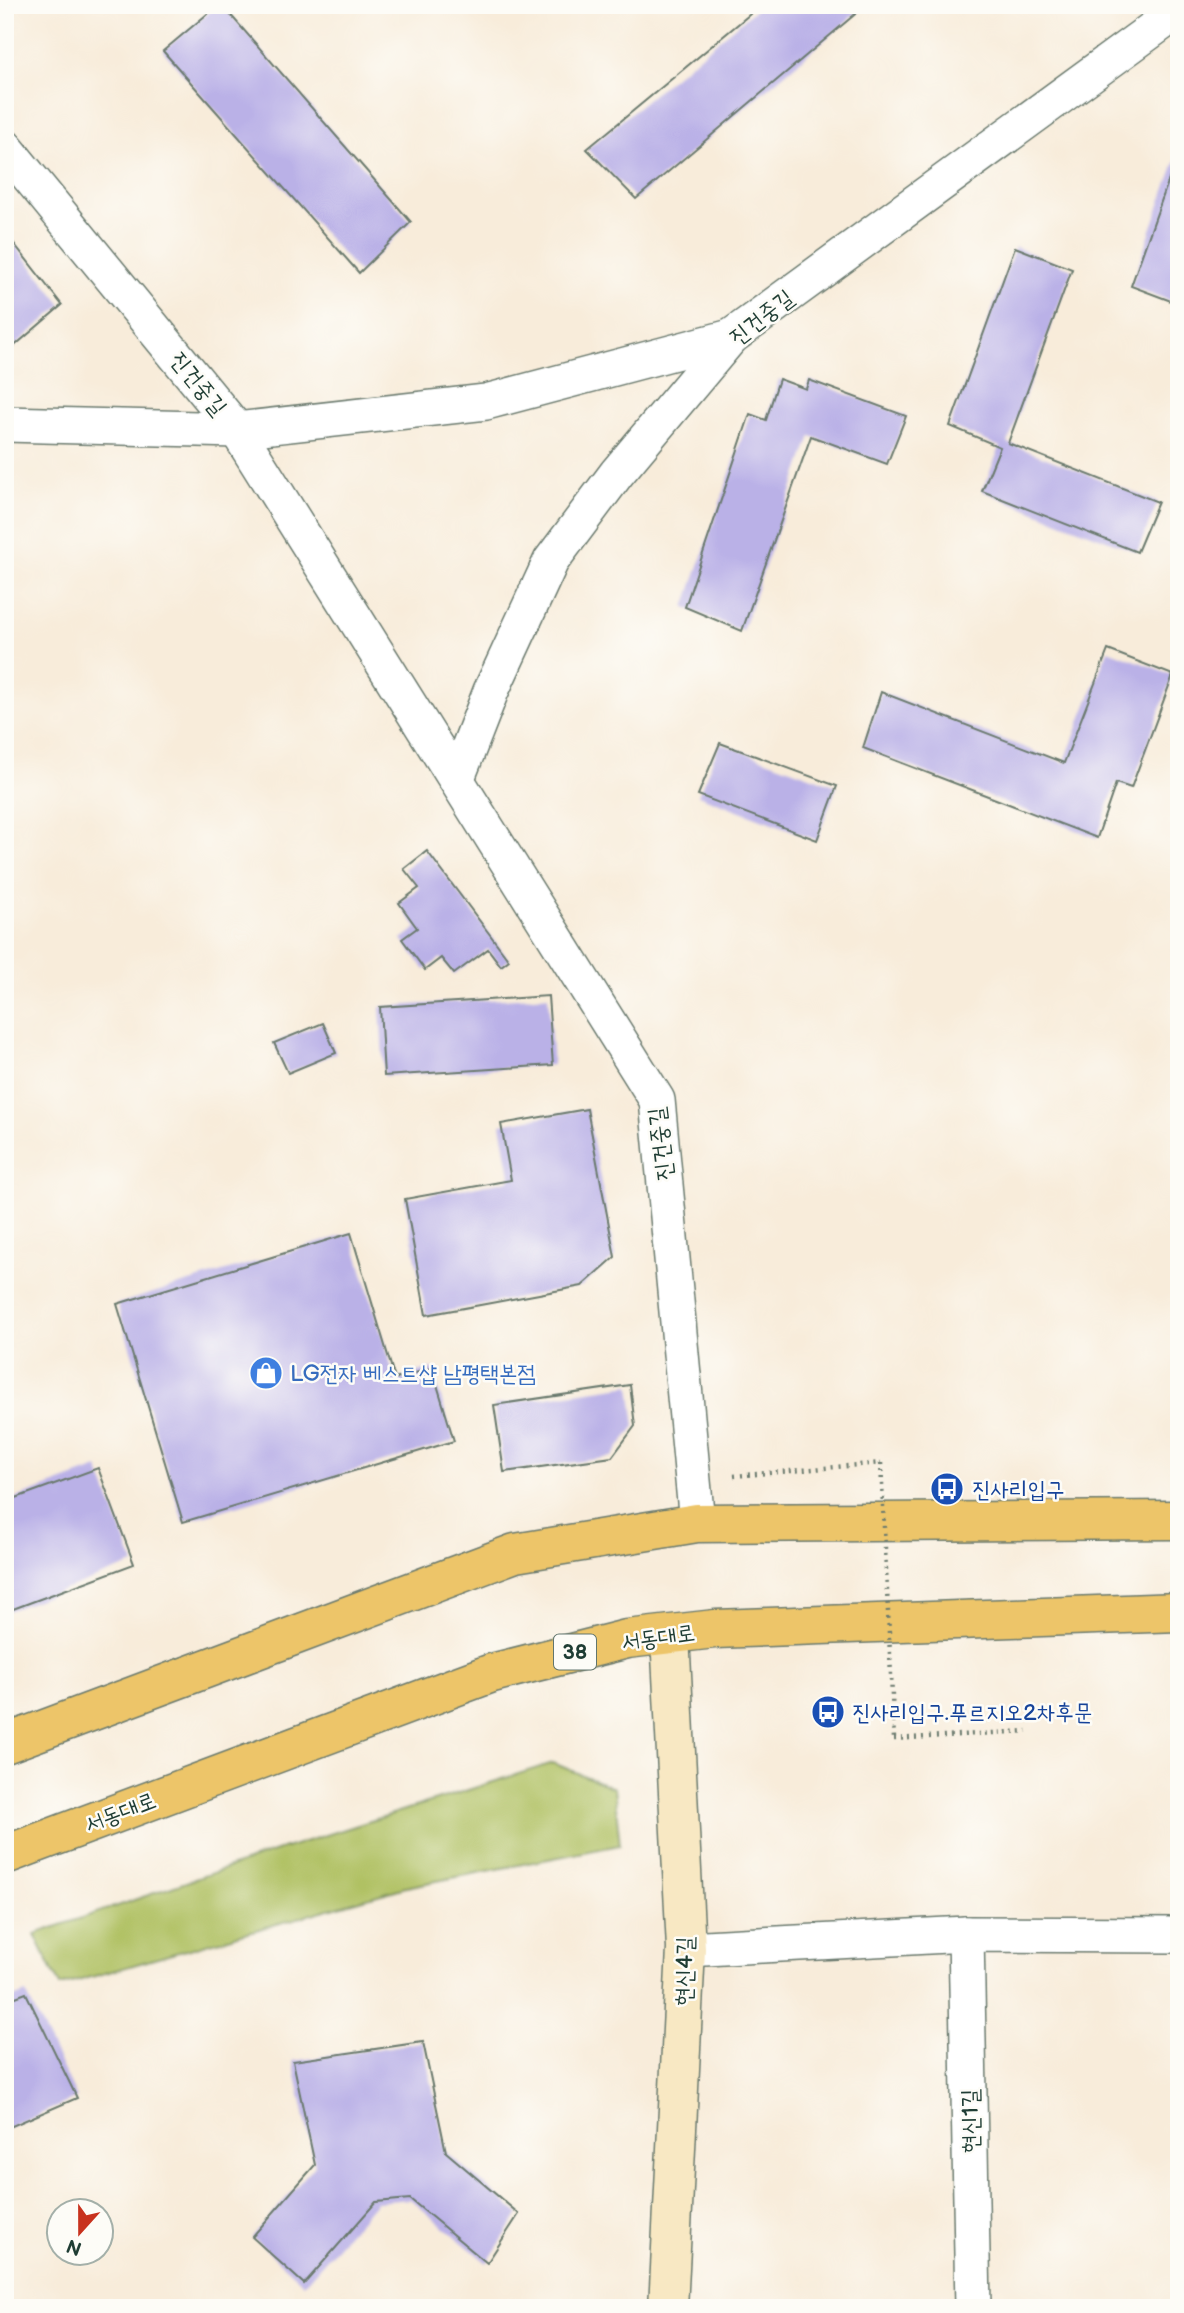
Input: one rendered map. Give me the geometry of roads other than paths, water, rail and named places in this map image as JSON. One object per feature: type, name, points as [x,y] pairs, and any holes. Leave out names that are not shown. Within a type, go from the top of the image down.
[{"type":"main road","points":[[5,1744],[515,1553],[697,1523],[1179,1520]]},
{"type":"main road","name":"서동대로","points":[[5,1855],[492,1672],[627,1639],[715,1629],[1179,1612]]},
{"type":"street","name":"진건중길","points":[[457,778],[491,691],[551,561],[617,473],[731,337],[1179,10]]},
{"type":"street","name":"진건중길","points":[[5,147],[237,430],[657,1100],[697,1523]]},
{"type":"street","points":[[5,424],[237,430],[486,402],[731,337]]},
{"type":"street","name":"현신4길","points":[[668,2308],[686,1949],[670,1635]]},
{"type":"street","points":[[686,1949],[966,1934],[1179,1935]]},
{"type":"street","name":"현신1길","points":[[966,1934],[973,2308]]},
{"type":"place","name":"LG전자 베스트샵 남평택본점","points":[[266,1373]]},
{"type":"place","name":"진사리입구","points":[[947,1489]]},
{"type":"place","name":"진사리입구.푸르지오2차후문","points":[[828,1712]]}]
